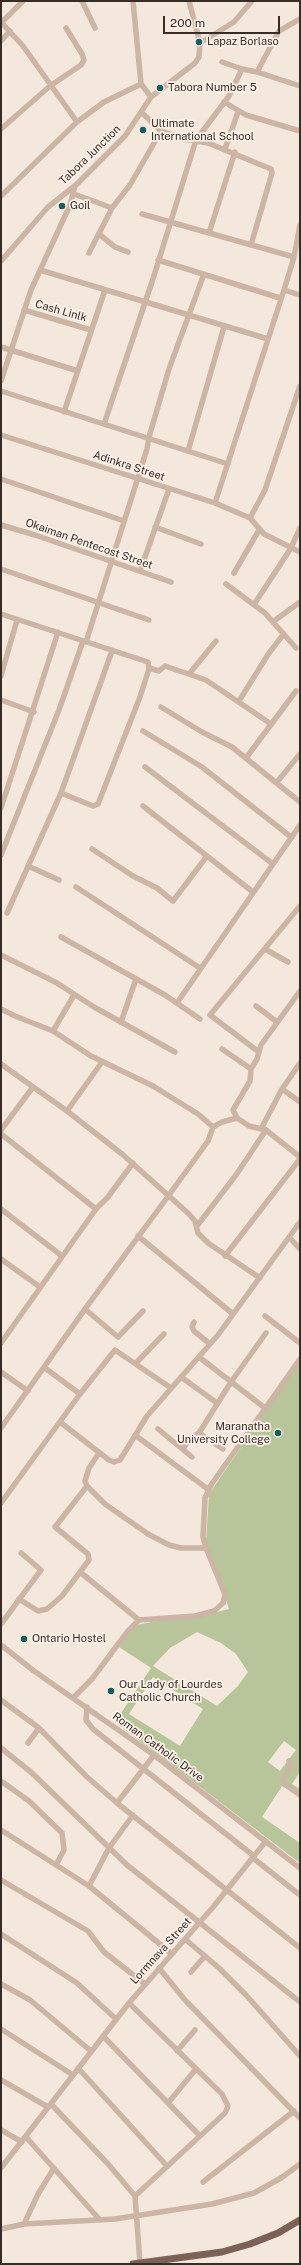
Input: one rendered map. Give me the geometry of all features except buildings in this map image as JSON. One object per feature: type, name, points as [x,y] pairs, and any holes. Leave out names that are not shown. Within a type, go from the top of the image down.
[{"type":"main road","points":[[137,2264],[156,2263],[222,2252],[249,2245],[278,2233],[300,2220]]},
{"type":"street","points":[[23,1],[1,22],[29,54],[50,86],[77,122]]},
{"type":"street","points":[[82,1],[95,28]]},
{"type":"street","points":[[133,1],[141,84],[151,97]]},
{"type":"street","points":[[188,1],[200,43],[234,22],[252,1]]},
{"type":"street","points":[[257,72],[279,31],[300,19]]},
{"type":"street","points":[[1,129],[50,86],[76,70],[84,60],[66,28]]},
{"type":"street","points":[[1,42],[10,31]]},
{"type":"street","name":"Tabora Junction","points":[[1,261],[45,210],[76,185],[126,136],[151,97],[195,63],[199,57],[200,43]]},
{"type":"street","points":[[222,62],[300,86]]},
{"type":"street","points":[[104,424],[146,300],[196,140],[224,102],[242,69]]},
{"type":"street","points":[[1,196],[77,122],[104,102],[141,84]]},
{"type":"street","points":[[224,102],[238,112],[300,131]]},
{"type":"street","points":[[141,112],[161,131],[235,152],[270,167],[272,170],[251,245]]},
{"type":"street","points":[[225,149],[238,112]]},
{"type":"street","points":[[89,253],[112,208],[130,185],[161,131]]},
{"type":"street","points":[[209,233],[235,152]]},
{"type":"street","points":[[1,381],[12,351],[24,310],[74,194],[76,185]]},
{"type":"street","points":[[74,194],[112,208]]},
{"type":"street","points":[[142,214],[170,220],[209,233],[294,257]]},
{"type":"street","points":[[215,503],[280,298],[284,290],[294,257],[300,225]]},
{"type":"street","points":[[99,234],[115,247],[128,252]]},
{"type":"street","points":[[158,260],[280,298]]},
{"type":"street","points":[[40,270],[105,290],[146,300],[224,327],[268,339]]},
{"type":"street","points":[[1,856],[59,710],[99,601],[136,480],[148,449],[149,437],[188,314],[204,274]]},
{"type":"street","points":[[64,412],[105,290]]},
{"type":"street","points":[[284,290],[300,295]]},
{"type":"street","name":"Cash Linlk","points":[[24,310],[91,330]]},
{"type":"street","points":[[188,451],[224,327]]},
{"type":"street","points":[[1,347],[78,371]]},
{"type":"street","points":[[300,386],[265,490],[250,518],[258,529],[264,534],[300,552]]},
{"type":"street","points":[[1,391],[64,412],[149,437],[228,464]]},
{"type":"street","name":"Adinkra Street","points":[[1,435],[136,480],[215,503],[250,518]]},
{"type":"street","points":[[1,479],[124,521]]},
{"type":"street","points":[[140,571],[169,489]]},
{"type":"street","name":"Okaiman Pentecost Street","points":[[1,525],[171,582]]},
{"type":"street","points":[[155,527],[201,544]]},
{"type":"street","points":[[255,603],[290,548],[300,528]]},
{"type":"street","points":[[234,573],[258,529]]},
{"type":"street","points":[[1,569],[99,601],[149,620]]},
{"type":"street","points":[[226,584],[255,603],[274,621],[283,635],[296,648]]},
{"type":"street","points":[[274,621],[300,602]]},
{"type":"street","points":[[1,614],[148,662],[150,668],[98,804],[93,806],[62,793]]},
{"type":"street","points":[[1,676],[17,620]]},
{"type":"street","points":[[1,808],[34,712],[58,632]]},
{"type":"street","points":[[239,701],[265,658],[283,635]]},
{"type":"street","points":[[189,674],[216,641]]},
{"type":"street","points":[[7,913],[62,793],[112,651]]},
{"type":"street","points":[[150,668],[158,671],[165,666],[206,680],[271,724]]},
{"type":"street","points":[[246,758],[296,691]]},
{"type":"street","points":[[1,700],[34,712]]},
{"type":"street","points":[[161,707],[246,758],[300,802]]},
{"type":"street","points":[[143,731],[202,767],[291,837]]},
{"type":"street","points":[[277,782],[300,754]]},
{"type":"street","points":[[145,767],[273,864]]},
{"type":"street","points":[[143,806],[253,892]]},
{"type":"street","points":[[177,1003],[300,826]]},
{"type":"street","points":[[92,849],[133,876],[157,888],[173,901],[207,856]]},
{"type":"street","points":[[28,866],[59,880]]},
{"type":"street","points":[[76,887],[200,968]]},
{"type":"street","points":[[259,1052],[210,1015],[265,949],[298,914],[300,906]]},
{"type":"street","points":[[61,937],[177,1003],[200,1020]]},
{"type":"street","points":[[265,949],[288,962]]},
{"type":"street","points":[[1,955],[57,983],[74,995],[175,1052]]},
{"type":"street","points":[[121,1022],[136,979]]},
{"type":"street","points":[[225,1256],[300,1158],[264,1130],[249,1126],[237,1118],[233,1110],[250,1082],[251,1069],[259,1052],[276,1022],[300,991]]},
{"type":"street","points":[[53,1031],[74,995]]},
{"type":"street","points":[[256,1006],[276,1022]]},
{"type":"street","points":[[1,1009],[53,1031],[102,1062],[153,1086],[174,1098],[213,1128]]},
{"type":"street","points":[[222,1049],[251,1069]]},
{"type":"street","points":[[67,1111],[102,1062]]},
{"type":"street","points":[[197,1226],[236,1175],[264,1130],[282,1089],[300,1063]]},
{"type":"street","points":[[1,1064],[67,1111],[133,1163],[189,1214],[197,1226],[198,1233],[208,1243],[225,1256],[260,1278]]},
{"type":"street","points":[[1,1130],[33,1087]]},
{"type":"street","points":[[282,1089],[300,1102]]},
{"type":"street","points":[[1,1428],[138,1236],[170,1196],[208,1140],[213,1128],[222,1122],[237,1118]]},
{"type":"street","points":[[1,1134],[96,1209]]},
{"type":"street","points":[[1,1343],[96,1209],[108,1197],[133,1163]]},
{"type":"street","points":[[1,1209],[62,1256]]},
{"type":"street","points":[[60,1422],[99,1453],[116,1462],[147,1416],[210,1344],[300,1222]]},
{"type":"street","points":[[138,1236],[233,1314]]},
{"type":"street","points":[[289,1237],[300,1249]]},
{"type":"street","points":[[1,1259],[40,1287]]},
{"type":"street","points":[[85,1309],[118,1337],[142,1312]]},
{"type":"street","points":[[265,1316],[300,1343]]},
{"type":"street","points":[[194,1322],[192,1328],[210,1344]]},
{"type":"street","points":[[183,1449],[190,1438],[199,1432],[231,1382],[266,1333]]},
{"type":"street","points":[[136,1363],[164,1334]]},
{"type":"street","points":[[1,1504],[80,1394],[115,1350],[171,1388]]},
{"type":"street","points":[[199,1357],[265,1408]]},
{"type":"street","points":[[74,1697],[92,1679],[128,1630],[139,1620],[195,1616],[214,1611],[221,1606],[225,1595],[203,1537],[204,1507],[209,1490],[300,1359]]},
{"type":"street","points":[[45,1368],[80,1394]]},
{"type":"street","points":[[1,1372],[28,1391]]},
{"type":"street","points":[[182,1377],[217,1403]]},
{"type":"street","points":[[158,1429],[192,1457]]},
{"type":"street","points":[[199,1432],[223,1449]]},
{"type":"street","points":[[135,1435],[209,1490]]},
{"type":"street","points":[[19,1599],[38,1612],[45,1611],[57,1602],[90,1557],[55,1527],[87,1486],[87,1473],[99,1453]]},
{"type":"street","points":[[87,1486],[116,1514],[158,1540],[181,1548],[206,1548]]},
{"type":"street","points":[[1,1624],[41,1570],[21,1553]]},
{"type":"street","points":[[80,1572],[139,1620]]},
{"type":"street","name":"Roman Catholic Drive","points":[[1,1645],[34,1671],[74,1697],[87,1708],[154,1755],[300,1867]]},
{"type":"street","points":[[1,1700],[39,1728],[86,1776],[117,1803],[300,1948]]},
{"type":"street","points":[[87,1708],[85,1716],[87,1724],[300,1895]]},
{"type":"street","points":[[28,1743],[39,1728]]},
{"type":"street","points":[[1,1748],[32,1773],[127,1865],[200,1921],[300,2002]]},
{"type":"street","points":[[117,1803],[154,1755]]},
{"type":"street","points":[[289,1761],[292,1765],[283,1779],[285,1784],[300,1794]]},
{"type":"street","points":[[1,1781],[29,1800],[62,1833],[64,1850],[56,1865]]},
{"type":"street","points":[[89,1886],[109,1848],[133,1815]]},
{"type":"street","points":[[1,1830],[89,1886],[172,1954]]},
{"type":"street","name":"Lormnava Street","points":[[1,2168],[144,1984],[228,1890],[266,1841]]},
{"type":"street","points":[[1,1880],[88,1931],[104,1952],[144,1984]]},
{"type":"street","points":[[1,1934],[77,1983],[116,2019]]},
{"type":"street","points":[[185,1939],[205,1956],[246,1996],[300,2056]]},
{"type":"street","points":[[191,1972],[205,1956]]},
{"type":"street","points":[[159,1968],[185,2000],[300,2118]]},
{"type":"street","points":[[1,1984],[30,2000],[91,2051]]},
{"type":"street","points":[[129,2003],[222,2094],[228,2106],[226,2113],[166,2166],[135,2196]]},
{"type":"street","points":[[1,2029],[73,2075]]},
{"type":"street","points":[[177,2051],[195,2030]]},
{"type":"street","points":[[103,2036],[200,2136]]},
{"type":"street","points":[[78,2068],[166,2166]]},
{"type":"street","points":[[168,2103],[196,2069]]},
{"type":"street","points":[[1,2080],[49,2106],[110,2165],[135,2196],[137,2264]]},
{"type":"street","points":[[203,2182],[294,2111]]},
{"type":"street","points":[[1,2130],[24,2140],[54,2168],[100,2220]]},
{"type":"street","points":[[1,2229],[24,2224],[100,2220],[206,2206],[240,2197],[266,2186],[300,2164]]},
{"type":"street","points":[[24,2224],[38,2194],[54,2168]]},
{"type":"green space","points":[[300,1361],[300,1772],[292,1784],[300,1789],[300,1797],[282,1786],[262,1817],[300,1843],[300,1863],[115,1722],[151,1668],[119,1647],[136,1625],[168,1619],[194,1618],[229,1609],[206,1542],[209,1494]],"holes":[[[197,1632],[221,1643],[236,1654],[248,1672],[238,1686],[217,1706],[153,1666],[170,1648]],[[153,1677],[203,1709],[180,1746],[129,1714]],[[284,1741],[296,1750],[280,1771],[268,1762]]]},
{"type":"place","name":"Lapaz Borlaso","points":[[199,42]]},
{"type":"place","name":"Tabora Number 5","points":[[160,88]]},
{"type":"place","name":"Ultimate International School","points":[[143,130]]},
{"type":"place","name":"Goil","points":[[62,206]]},
{"type":"place","name":"Maranatha University College","points":[[278,1433]]},
{"type":"place","name":"Ontario Hostel","points":[[24,1639]]},
{"type":"place","name":"Our Lady of Lourdes Catholic Church","points":[[111,1691]]}]
